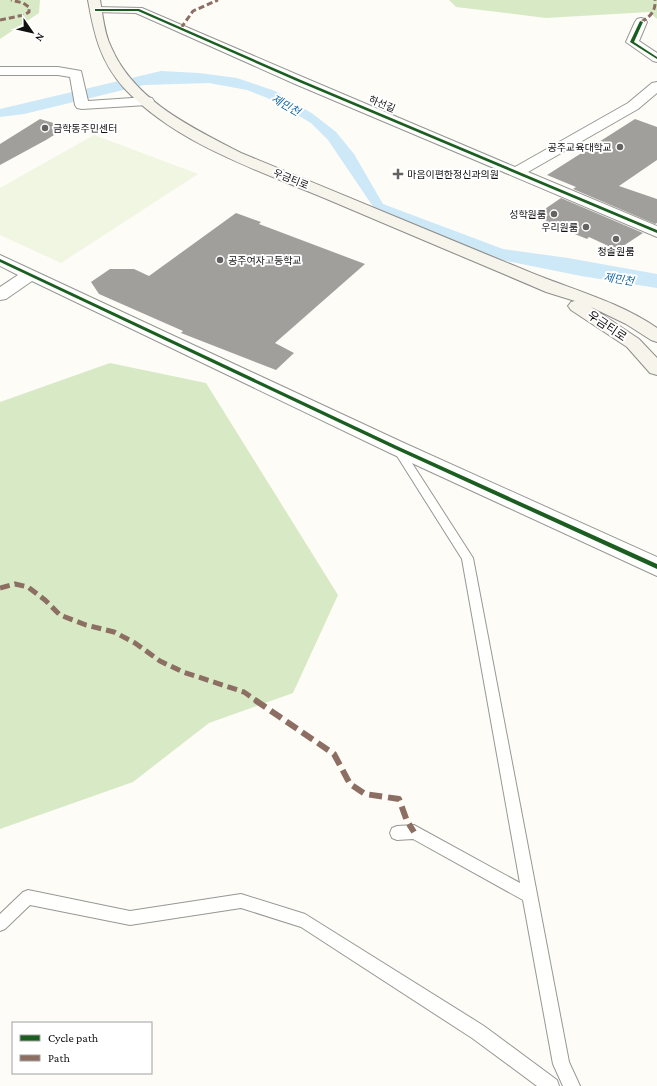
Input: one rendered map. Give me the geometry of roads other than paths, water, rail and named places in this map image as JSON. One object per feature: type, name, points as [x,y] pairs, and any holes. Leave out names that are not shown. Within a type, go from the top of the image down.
[{"type":"main road","name":"우금티로","points":[[95,5],[104,47],[119,74],[156,110],[189,131],[236,156],[552,288],[588,299],[620,313],[657,336]]},
{"type":"main road","name":"우금티로","points":[[552,288],[633,343],[657,369]]},
{"type":"street","name":"하선길","points":[[95,5],[138,10],[300,81],[657,232]]},
{"type":"street","points":[[641,22],[632,42],[657,58]]},
{"type":"street","points":[[0,71],[58,71],[76,74],[79,83],[82,105],[147,101]]},
{"type":"street","points":[[517,172],[633,106],[657,86]]},
{"type":"street","points":[[0,260],[397,448],[657,567]]},
{"type":"street","points":[[0,295],[30,275]]},
{"type":"lane","points":[[397,448],[467,558],[561,1064],[572,1086]]},
{"type":"lane","points":[[397,833],[414,832],[530,896]]},
{"type":"lane","points":[[0,924],[28,897],[130,918],[241,901],[305,922],[478,1032],[551,1086]]},
{"type":"water","name":"제민천","points":[[161,71],[199,73],[237,78],[275,91],[313,114],[336,132],[354,154],[383,204],[503,249],[568,258],[657,274],[657,288],[581,276],[497,259],[374,208],[328,140],[311,123],[272,100],[247,90],[209,83],[144,85],[24,114],[0,117],[0,109]]},
{"type":"place","name":"금학동주민센터","points":[[45,128]]},
{"type":"place","name":"공주교육대학교","points":[[620,147]]},
{"type":"place","name":"마음이편한정신과의원","points":[[398,174]]},
{"type":"place","name":"성학원룸","points":[[554,214]]},
{"type":"place","name":"우리원룸","points":[[586,227]]},
{"type":"place","name":"청솔원룸","points":[[616,239]]},
{"type":"place","name":"공주여자고등학교","points":[[220,260]]}]
